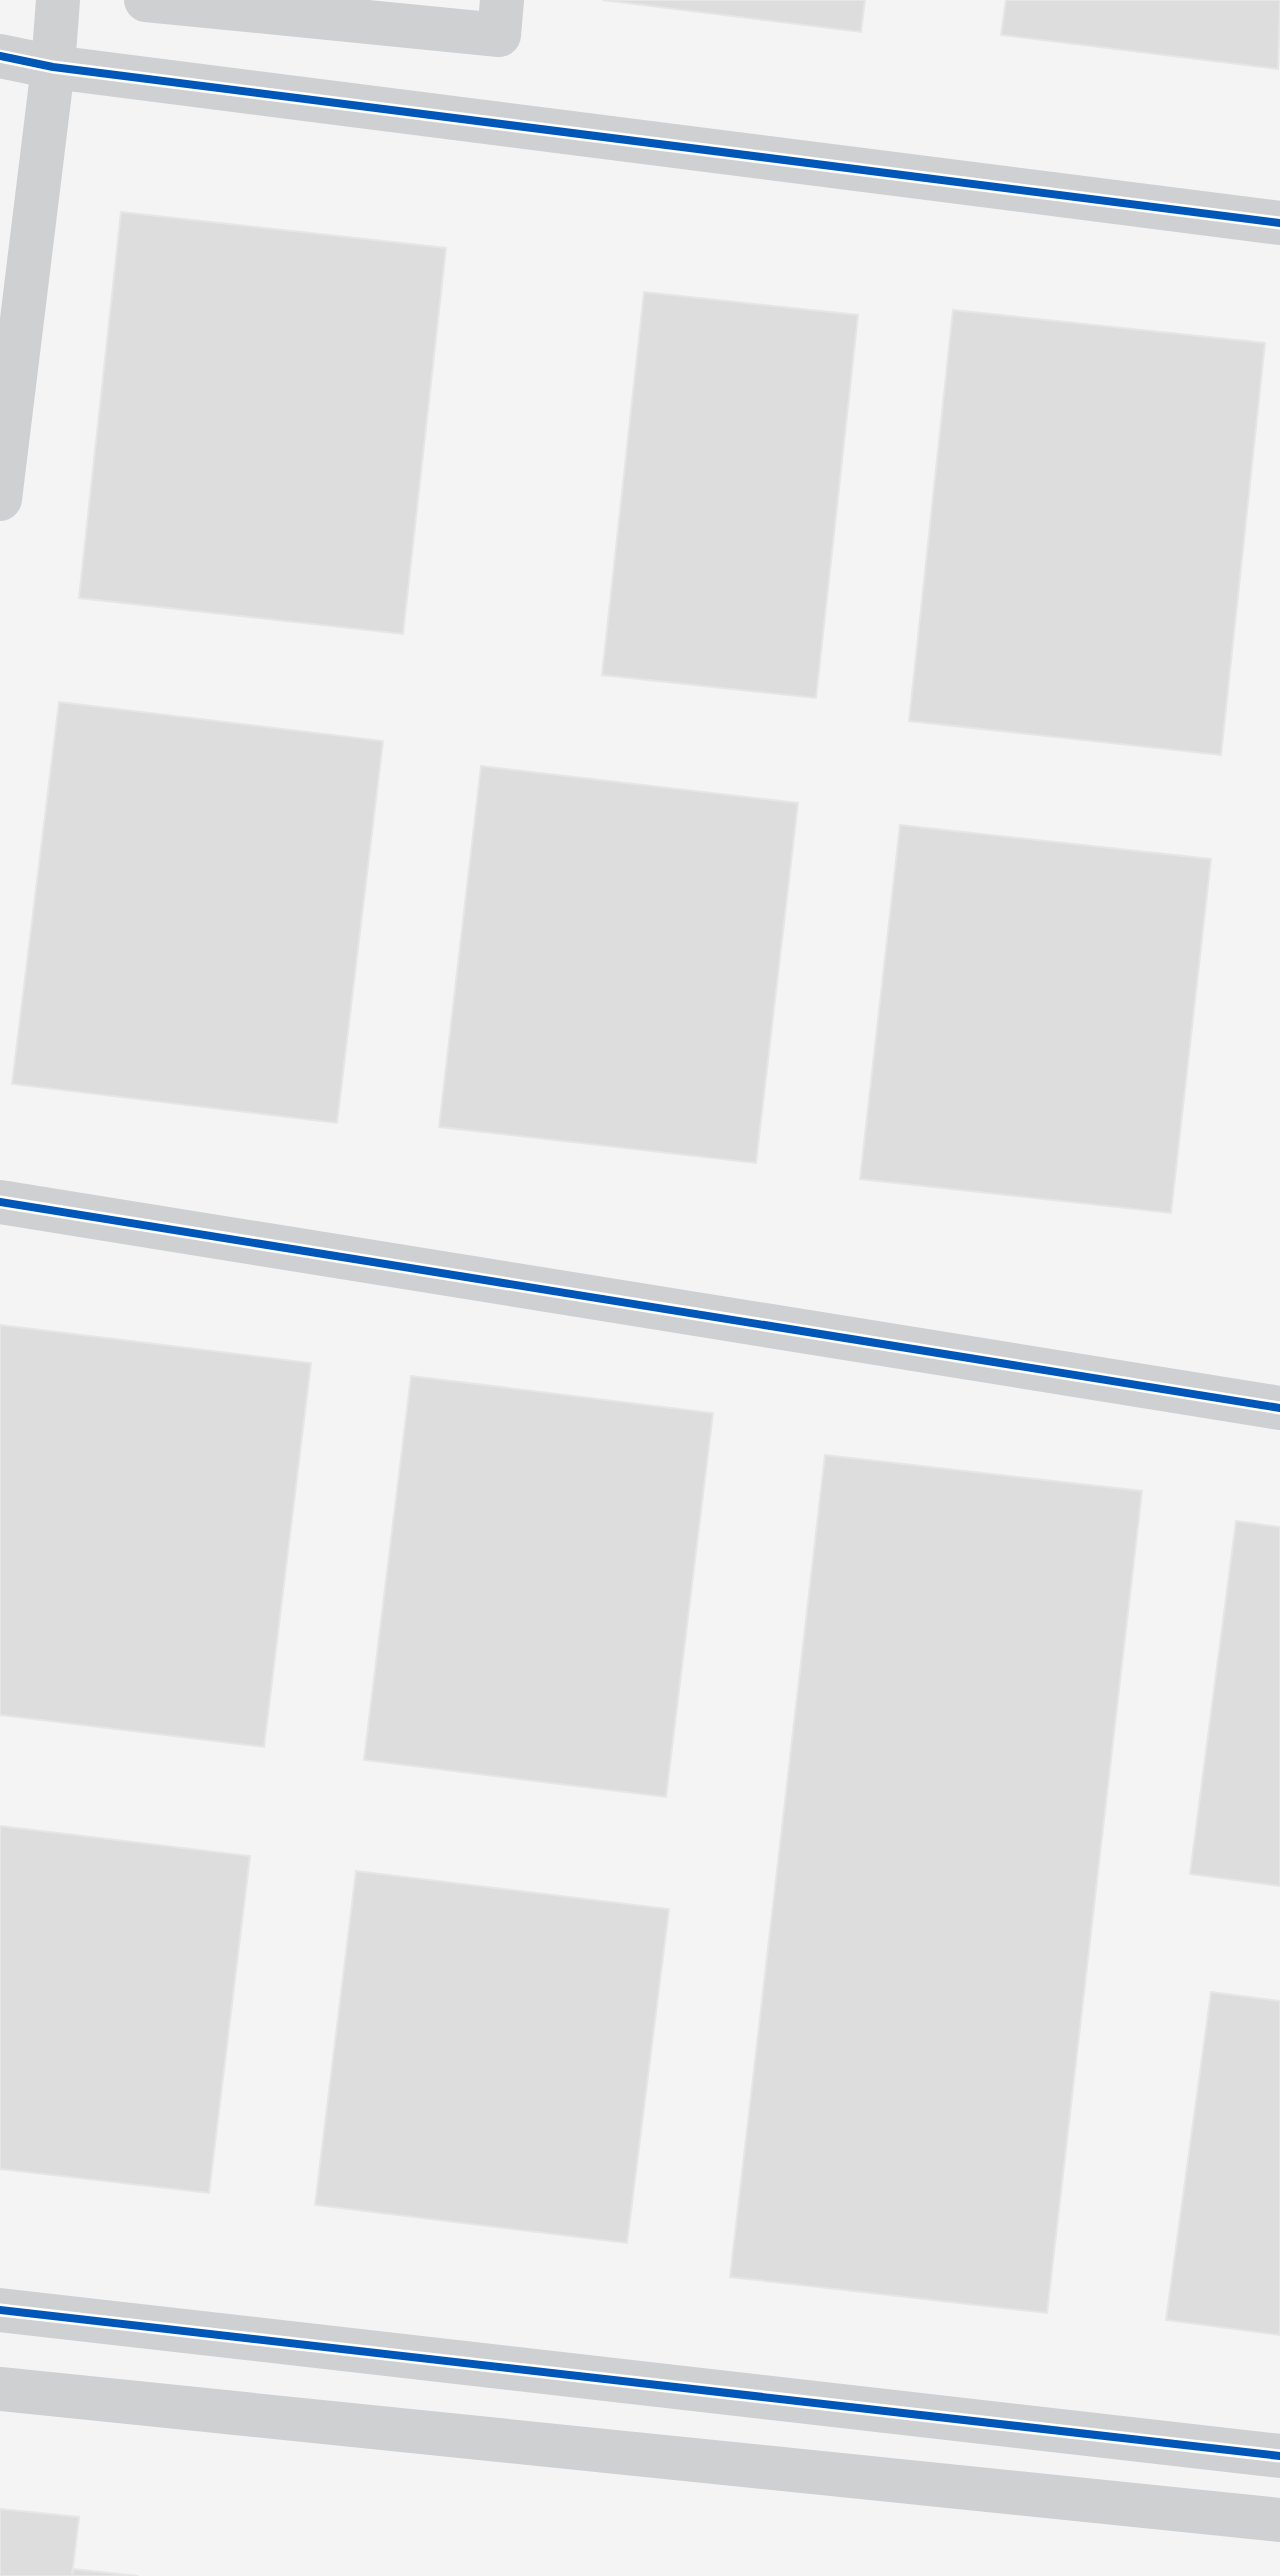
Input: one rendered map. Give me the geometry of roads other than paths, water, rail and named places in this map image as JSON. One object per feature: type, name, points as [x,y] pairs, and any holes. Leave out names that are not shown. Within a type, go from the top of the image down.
[{"type":"street","points":[[0,499],[53,67],[58,0]]},
{"type":"street","points":[[146,0],[499,35],[502,0]]},
{"type":"street","points":[[0,56],[53,67],[1280,223]]},
{"type":"street","points":[[0,1202],[1280,1408]]},
{"type":"street","points":[[0,2310],[1280,2456]]},
{"type":"street","points":[[0,2389],[1280,2520]]}]
